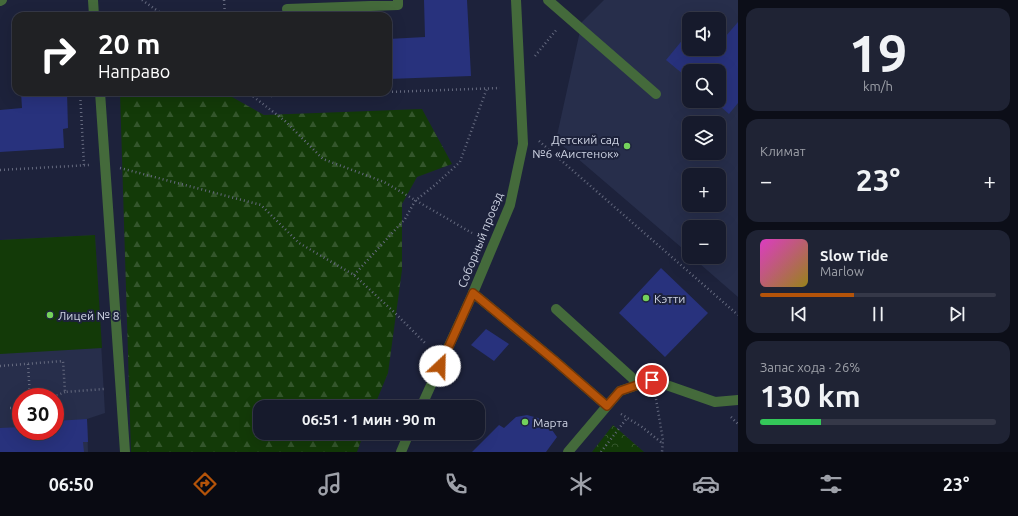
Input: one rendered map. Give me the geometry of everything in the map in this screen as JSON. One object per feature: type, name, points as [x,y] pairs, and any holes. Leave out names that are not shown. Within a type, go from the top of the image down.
[{"type":"street","points":[[93,0],[94,12]]},
{"type":"street","points":[[287,9],[398,5],[398,0]]},
{"type":"street","name":"Соборный проезд","points":[[424,400],[473,293],[510,205],[523,144],[516,0]]},
{"type":"street","points":[[548,0],[656,94]]},
{"type":"street","points":[[100,96],[125,452]]},
{"type":"street","points":[[473,293],[606,405]]},
{"type":"street","points":[[556,309],[640,385]]},
{"type":"street","points":[[568,452],[606,405],[620,391],[652,380],[715,402],[738,400]]},
{"type":"street","points":[[401,452],[406,440]]},
{"type":"path","points":[[142,0],[159,12]]},
{"type":"path","points":[[224,0],[225,12]]},
{"type":"path","points":[[532,60],[567,16]]},
{"type":"path","points":[[354,275],[405,219],[415,201],[460,162],[487,88]]},
{"type":"path","points":[[392,92],[500,88]]},
{"type":"path","points":[[80,96],[84,166]]},
{"type":"path","points":[[253,96],[285,121],[323,159],[384,182],[472,233]]},
{"type":"path","points":[[533,136],[738,315]]},
{"type":"path","points":[[0,170],[105,164],[261,205],[299,243],[354,275],[425,343]]},
{"type":"path","points":[[0,366],[63,361],[65,392],[104,389]]},
{"type":"path","points":[[28,364],[29,388]]},
{"type":"path","points":[[652,380],[663,440],[662,452]]},
{"type":"path","points":[[606,405],[642,427],[663,444]]},
{"type":"path","points":[[601,452],[627,418]]},
{"type":"path","points":[[734,420],[738,424]]},
{"type":"shaded area","name":"Детский сад №6 «Аистенок»","points":[[604,0],[738,0],[738,297],[700,264],[726,264],[726,220],[682,220],[682,248],[556,140],[582,22]]},
{"type":"shaded area","name":"Лицей № 8","points":[[95,235],[105,413],[87,419],[88,452],[0,452],[0,240]]},
{"type":"green space","points":[[120,96],[232,96],[264,115],[422,109],[452,164],[417,177],[402,204],[402,270],[388,373],[377,400],[253,400],[253,440],[361,440],[357,452],[131,452]]},
{"type":"green space","points":[[95,235],[102,348],[0,354],[0,240]]},
{"type":"green space","points":[[613,425],[644,452],[592,452]]},
{"type":"building","points":[[424,0],[467,0],[471,76],[392,79],[392,39],[425,37]]},
{"type":"building","points":[[738,22],[738,103],[729,114],[722,108],[726,108],[726,64],[682,64],[682,73],[666,60],[682,41],[682,56],[726,56],[726,36]]},
{"type":"building","points":[[21,96],[67,96],[68,128],[63,129],[64,148],[0,152],[0,110],[22,108]]},
{"type":"building","points":[[661,268],[708,313],[665,357],[619,313]]},
{"type":"building","points":[[486,329],[509,344],[494,361],[471,345]]},
{"type":"building","points":[[527,415],[538,418],[547,423],[557,437],[546,452],[472,452],[499,425],[504,428],[516,417]]},
{"type":"building","points":[[87,419],[88,442],[83,442],[84,452],[0,452],[0,428],[12,427],[12,440],[64,440],[64,420]]},
{"type":"place","name":"Детский сад №6 «Аистенок»","points":[[627,146]]},
{"type":"place","name":"Кэтти","points":[[646,298]]},
{"type":"place","name":"Лицей № 8","points":[[50,315]]},
{"type":"place","name":"Марта","points":[[525,422]]},
{"type":"route","points":[[440,366],[473,293],[607,406],[620,391],[652,380]]}]
